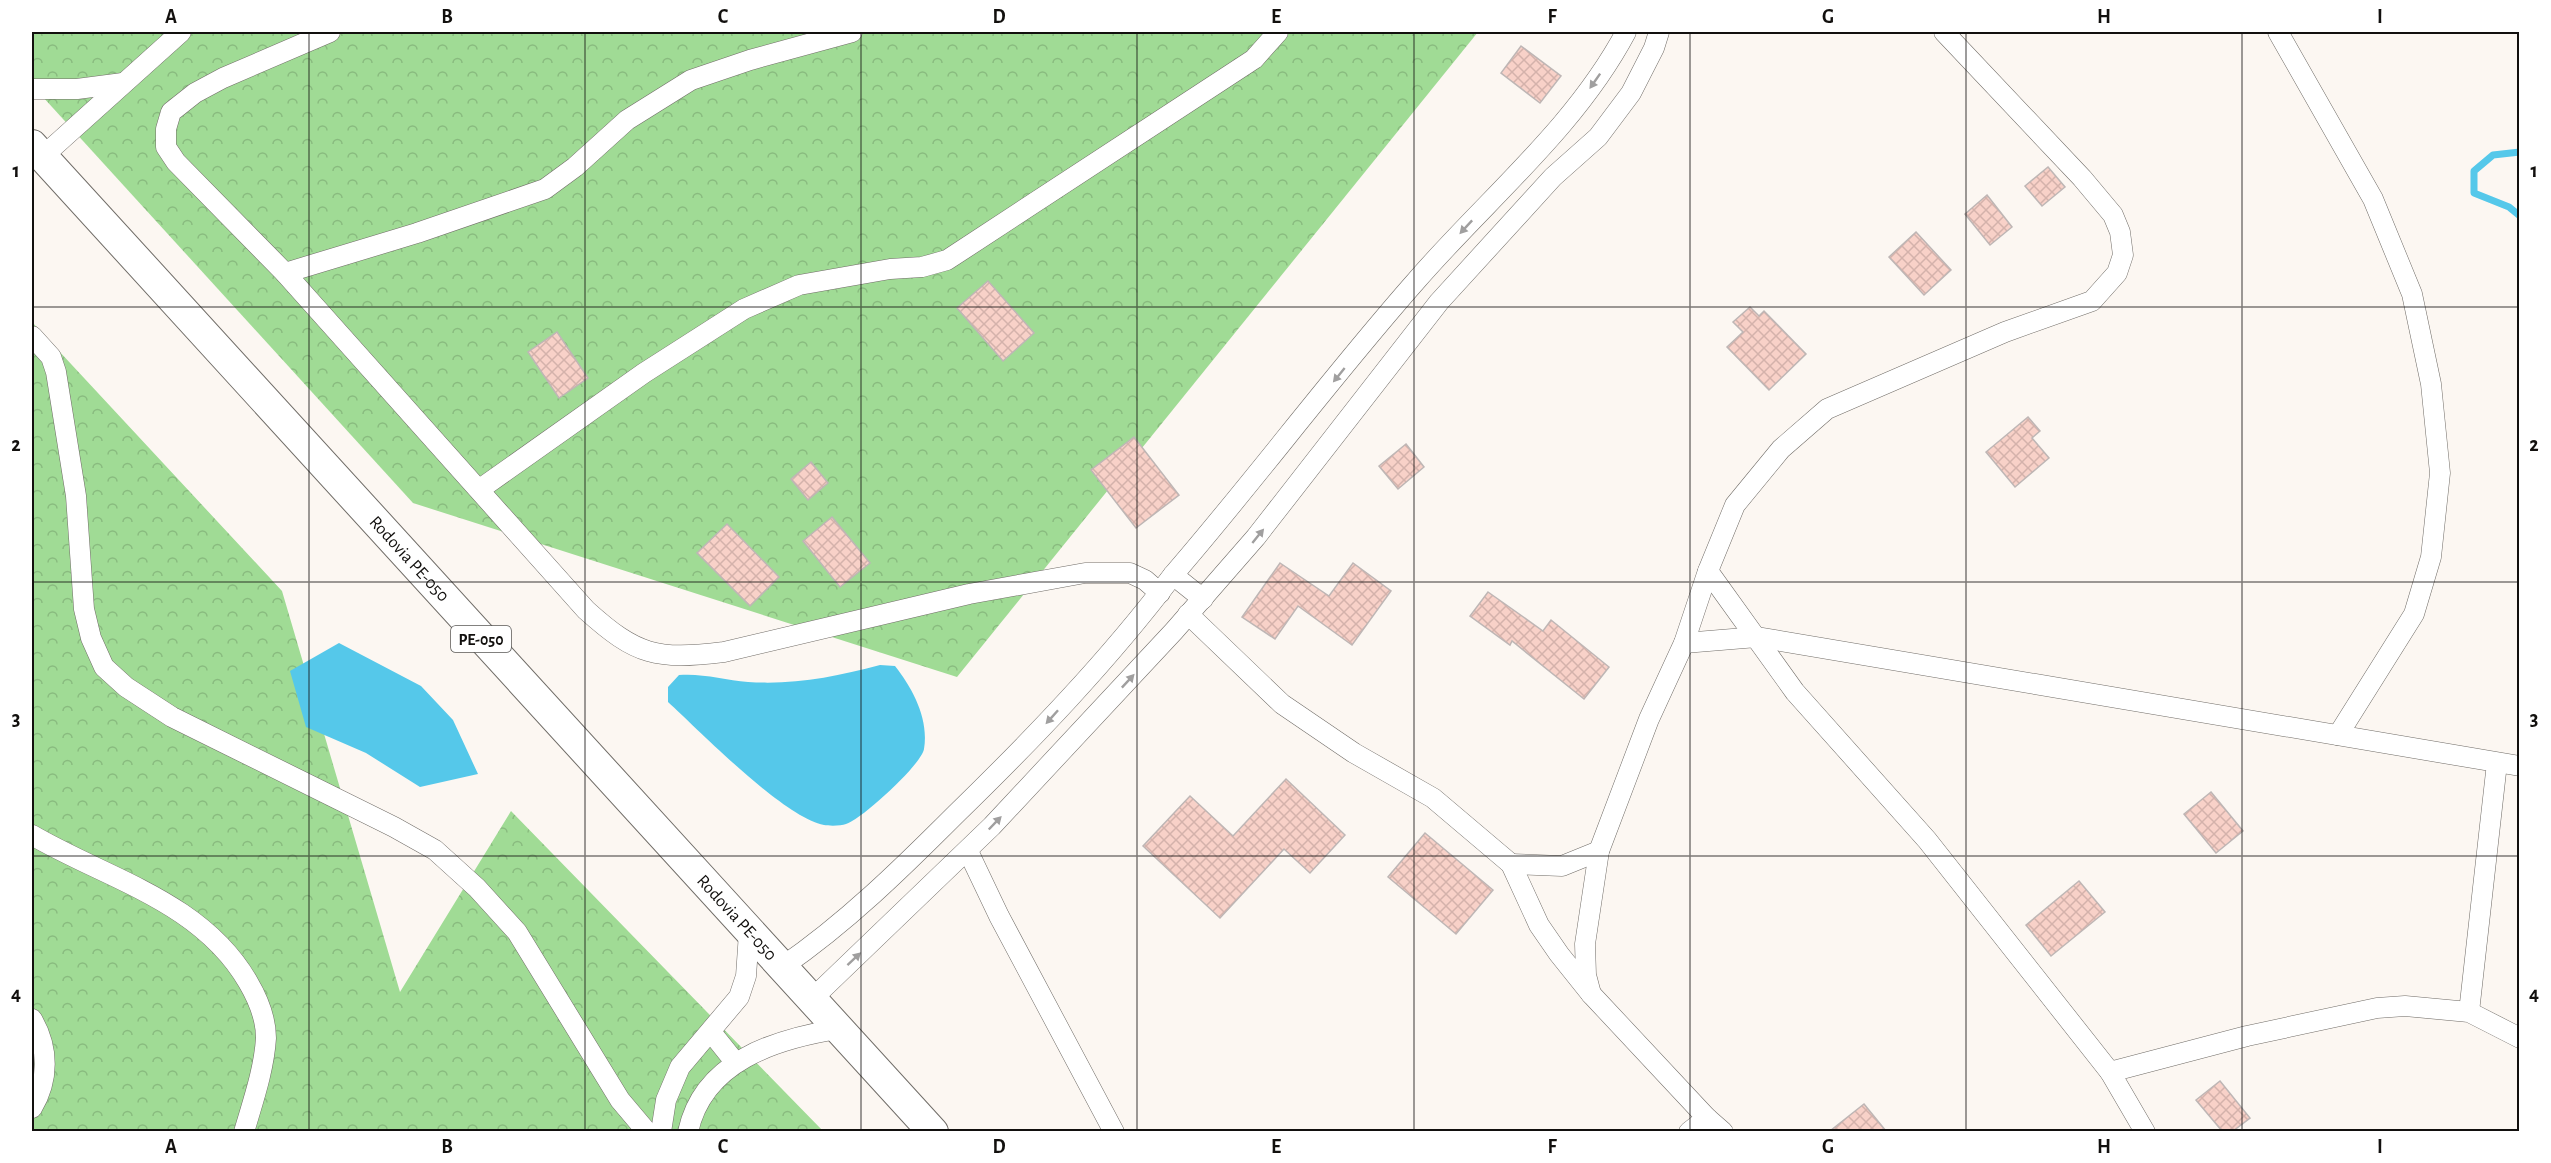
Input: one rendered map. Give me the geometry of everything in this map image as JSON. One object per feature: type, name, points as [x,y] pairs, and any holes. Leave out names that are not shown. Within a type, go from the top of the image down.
[{"type":"main road","name":"Rodovia PE-050","points":[[37,151],[749,933],[933,1131]]},
{"type":"street","points":[[37,151],[123,83],[181,32]]},
{"type":"street","points":[[330,32],[195,93],[171,111],[166,129],[166,147],[176,162],[285,273],[586,610],[613,634],[646,652],[684,657],[724,652],[969,594],[1085,573],[1130,573],[1145,580],[1160,593]]},
{"type":"street","points":[[285,273],[417,233],[545,189],[575,167],[627,120],[691,80],[750,60],[852,32]]},
{"type":"street","points":[[480,489],[644,373],[744,309],[798,285],[891,268],[922,267],[947,260],[967,249],[1022,209],[1254,59],[1278,32]]},
{"type":"street","points":[[782,966],[814,945],[854,912],[920,850],[1047,723],[1148,610],[1173,575],[1416,281],[1538,151],[1593,85],[1626,32]]},
{"type":"street","points":[[812,999],[968,851],[1203,599],[1256,537],[1439,302],[1553,177],[1598,137],[1631,93],[1654,48],[1659,32]]},
{"type":"street","points":[[1591,994],[1586,975],[1585,944],[1599,851],[1649,719],[1684,643],[1708,571],[1735,505],[1781,449],[1827,409],[2005,332],[2092,301],[2117,273],[2123,255],[2121,231],[2113,215],[2082,178],[1944,32]]},
{"type":"street","points":[[2278,32],[2373,199],[2412,294],[2431,384],[2440,473],[2431,557],[2414,614],[2338,735]]},
{"type":"street","points":[[32,88],[77,89],[123,83]]},
{"type":"street","points":[[32,336],[51,357],[56,372],[76,496],[84,609],[91,638],[104,667],[126,687],[172,717],[394,826],[435,850],[477,888],[517,933],[620,1100],[647,1131]]},
{"type":"street","points":[[1708,571],[1795,692],[1927,840],[2110,1072],[2145,1131]]},
{"type":"street","points":[[1173,575],[1203,599]]},
{"type":"street","points":[[1148,610],[1174,631]]},
{"type":"street","points":[[1188,614],[1282,704],[1354,753],[1433,798],[1511,864],[1539,925],[1591,994],[1707,1118],[1723,1131]]},
{"type":"street","points":[[1684,643],[1757,638],[2520,766]]},
{"type":"street","points":[[2469,1012],[2497,763]]},
{"type":"street","points":[[32,835],[75,859],[158,897],[184,913],[238,964],[264,1016],[266,1037],[261,1073],[244,1131]]},
{"type":"street","points":[[920,850],[943,876]]},
{"type":"street","points":[[968,851],[999,916],[1114,1131]]},
{"type":"street","points":[[1511,864],[1563,866],[1599,851]]},
{"type":"street","points":[[854,912],[877,938]]},
{"type":"street","points":[[661,1131],[672,1083],[680,1067],[739,997],[746,976],[749,933]]},
{"type":"street","points":[[2110,1072],[2247,1036],[2377,1008],[2405,1006],[2469,1012],[2520,1038]]},
{"type":"street","points":[[32,1019],[43,1045],[45,1060],[43,1086],[32,1108]]},
{"type":"street","points":[[688,1131],[692,1114],[703,1093],[735,1062],[779,1042],[838,1029]]},
{"type":"street","points":[[711,1032],[735,1062]]},
{"type":"street","points":[[1689,1131],[1707,1118]]},
{"type":"green space","points":[[32,32],[1478,32],[957,677],[413,503],[32,85]]},
{"type":"green space","points":[[32,322],[282,591],[400,992],[511,811],[823,1131],[32,1131]]},
{"type":"water","points":[[339,643],[421,686],[453,720],[478,774],[420,787],[366,753],[306,727],[290,671]]},
{"type":"water","points":[[880,665],[895,666],[908,684],[922,716],[924,749],[913,766],[890,791],[854,820],[841,825],[824,825],[807,819],[787,807],[743,772],[668,702],[668,687],[679,675],[765,683],[831,676]]},
{"type":"building","points":[[1521,46],[1561,76],[1540,103],[1501,73]]},
{"type":"building","points":[[2048,167],[2065,187],[2042,206],[2025,186]]},
{"type":"building","points":[[1987,195],[2012,227],[1990,245],[1965,214]]},
{"type":"building","points":[[1916,232],[1951,270],[1924,295],[1889,257]]},
{"type":"building","points":[[988,281],[1034,333],[1003,361],[957,308]]},
{"type":"building","points":[[1750,307],[1759,316],[1764,311],[1806,354],[1769,390],[1727,347],[1743,332],[1733,322]]},
{"type":"building","points":[[557,332],[588,378],[559,398],[528,352]]},
{"type":"building","points":[[2028,417],[2040,431],[2032,438],[2049,458],[2015,487],[1986,452]]},
{"type":"building","points":[[1134,437],[1179,495],[1136,528],[1091,470]]},
{"type":"building","points":[[1406,444],[1424,467],[1398,489],[1379,466]]},
{"type":"building","points":[[811,462],[828,483],[808,500],[791,479]]},
{"type":"building","points":[[832,517],[870,563],[840,587],[803,541]]},
{"type":"building","points":[[727,524],[779,577],[750,606],[697,553]]},
{"type":"building","points":[[1280,563],[1329,596],[1353,563],[1391,591],[1352,645],[1298,606],[1275,639],[1242,617]]},
{"type":"building","points":[[1488,592],[1543,631],[1551,620],[1609,667],[1584,699],[1512,641],[1510,645],[1470,616]]},
{"type":"building","points":[[1286,779],[1345,835],[1310,873],[1284,849],[1220,918],[1143,846],[1190,796],[1233,836]]},
{"type":"building","points":[[2211,792],[2243,831],[2216,853],[2184,814]]},
{"type":"building","points":[[1425,833],[1493,890],[1456,934],[1388,877]]},
{"type":"building","points":[[2079,881],[2105,912],[2051,956],[2026,925]]},
{"type":"building","points":[[2220,1081],[2250,1118],[2233,1131],[2222,1131],[2196,1100]]},
{"type":"building","points":[[1864,1104],[1886,1131],[1830,1131]]},
{"type":"waterway","points":[[2520,152],[2493,155],[2474,171],[2474,193],[2509,207],[2520,216]]}]
